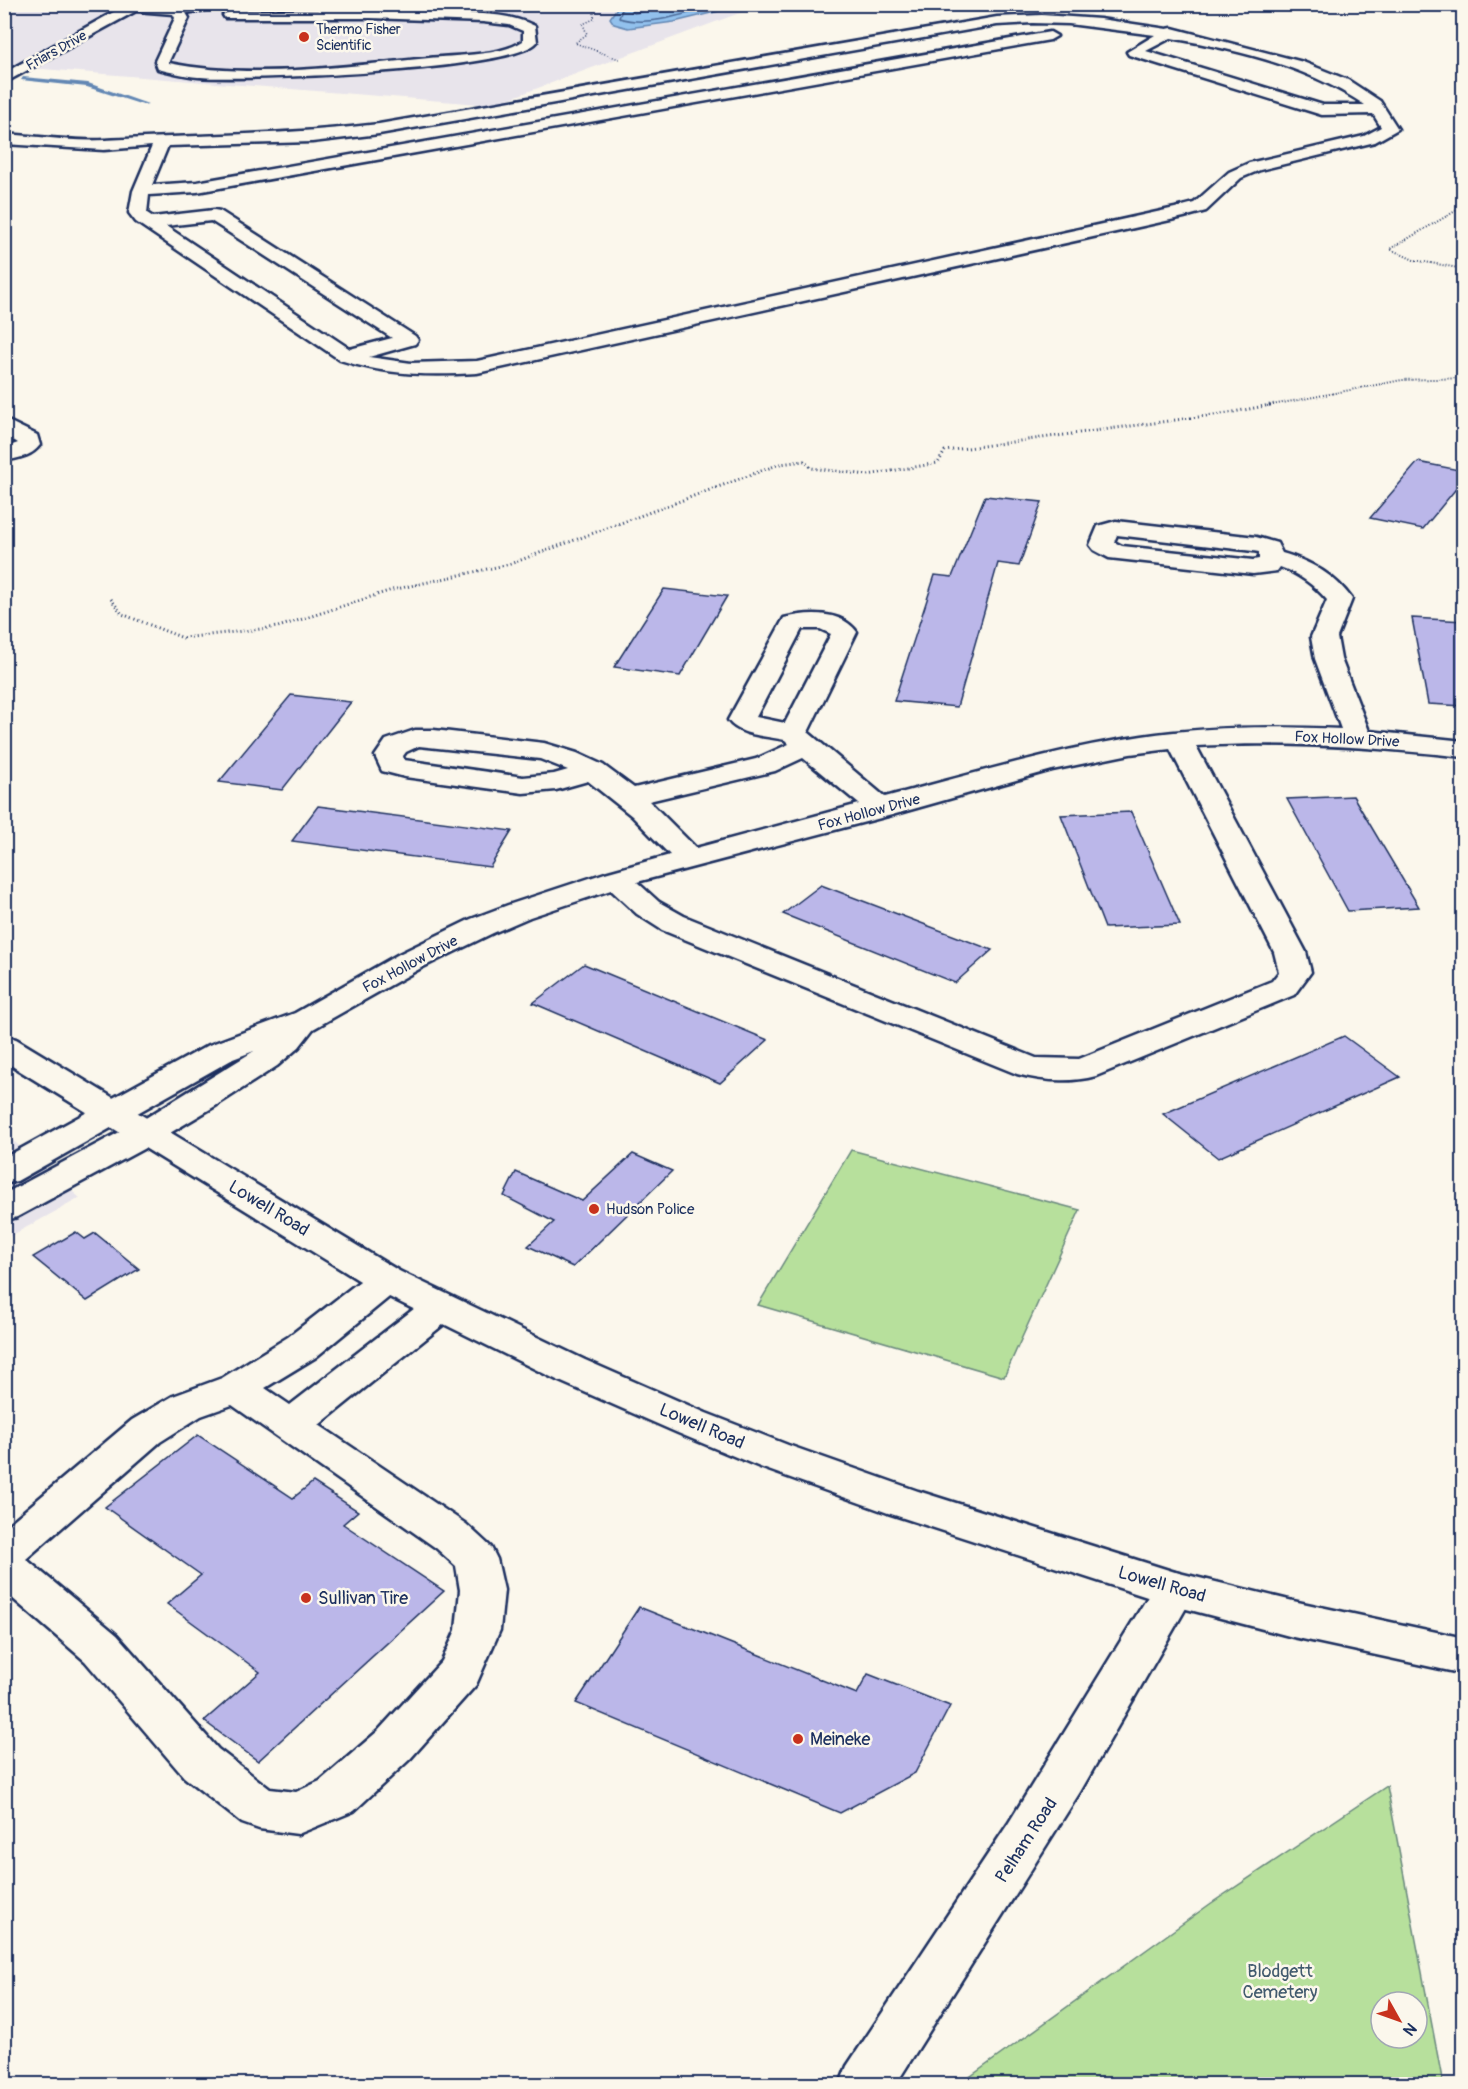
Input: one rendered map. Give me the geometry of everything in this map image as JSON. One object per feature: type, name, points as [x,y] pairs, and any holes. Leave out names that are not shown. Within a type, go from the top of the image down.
[{"type":"street","points":[[180,14],[213,5],[230,15]]},
{"type":"street","points":[[137,6],[180,14],[376,12],[494,19],[523,25],[530,29],[532,36],[530,42],[525,46],[506,53],[337,71],[216,74],[169,69],[163,66],[162,62],[180,14]]},
{"type":"street","name":"Friars Drive","points":[[4,79],[137,6]]},
{"type":"street","points":[[4,139],[104,145],[127,142],[312,137],[379,129],[997,21],[1032,19],[1089,22],[1172,32],[1256,53],[1327,75],[1352,86],[1388,119],[1390,129],[1369,139],[1255,166],[1235,175],[1200,207],[1178,213],[477,367],[409,369],[369,364],[346,356],[149,223],[138,213],[141,191],[162,142]]},
{"type":"street","points":[[141,191],[197,187],[1076,31],[1089,22]]},
{"type":"street","points":[[1172,32],[1134,52],[1322,110],[1377,109]]},
{"type":"street","points":[[279,58],[348,57],[405,64]]},
{"type":"street","points":[[162,62],[244,59]]},
{"type":"street","points":[[625,86],[665,104]]},
{"type":"street","points":[[4,125],[50,133]]},
{"type":"street","points":[[4,130],[114,136],[127,142]]},
{"type":"street","points":[[149,223],[214,215],[408,340],[346,356]]},
{"type":"street","points":[[4,425],[28,440],[29,445],[21,451],[4,455]]},
{"type":"street","points":[[1116,528],[1256,544],[1269,548],[1272,557],[1269,566],[1253,567],[1117,553],[1102,545],[1106,531],[1116,528]]},
{"type":"street","points":[[1272,557],[1296,563],[1324,581],[1340,599],[1324,637],[1328,659],[1358,738]]},
{"type":"street","name":"Fox Hollow Drive","points":[[4,1173],[221,1052],[307,1020],[410,961],[482,926],[519,911],[616,879],[882,809],[1049,762],[1121,747],[1179,740],[1275,735],[1358,738],[1464,749]]},
{"type":"street","points":[[593,771],[556,782],[523,785],[405,769],[393,765],[389,756],[396,746],[415,738],[434,738],[544,751],[560,755],[593,771],[613,783],[630,797],[691,860]]},
{"type":"street","points":[[630,797],[765,765],[800,740],[882,809]]},
{"type":"street","points":[[616,879],[648,908],[673,923],[1029,1067],[1048,1070],[1084,1069],[1283,988],[1295,972],[1290,952],[1179,740]]},
{"type":"street","name":"Fox Hollow Drive","points":[[4,1209],[146,1134],[251,1069],[285,1044],[307,1020]]},
{"type":"street","name":"Lowell Road","points":[[4,1046],[386,1280],[571,1370],[774,1456],[903,1502],[1174,1589],[1293,1619],[1464,1656]]},
{"type":"street","points":[[4,1553],[146,1431],[187,1406],[236,1388],[302,1347],[386,1280]]},
{"type":"street","points":[[291,1426],[441,1308]]},
{"type":"street","points":[[4,1565],[101,1648],[201,1763],[259,1808],[298,1813],[337,1796],[394,1745],[460,1672],[478,1630],[482,1590],[476,1559],[451,1536],[236,1388]]},
{"type":"street","name":"Pelham Road","points":[[866,2085],[1046,1810],[1114,1697],[1174,1589]]},
{"type":"path","points":[[594,4],[594,19],[583,24],[587,34],[575,43],[590,50],[611,54],[619,59]]},
{"type":"path","points":[[1464,206],[1390,249],[1414,260],[1464,270]]},
{"type":"path","points":[[111,599],[122,615],[183,638],[278,627],[392,590],[510,564],[780,464],[804,461],[811,468],[868,475],[938,463],[945,451],[1228,413],[1402,380],[1464,378]]},
{"type":"shaded area","points":[[4,5],[761,5],[492,105],[5,66]]},
{"type":"shaded area","points":[[4,1133],[80,1198],[5,1239],[4,1239]]},
{"type":"green space","points":[[851,1150],[1080,1210],[1004,1377],[758,1305]]},
{"type":"green space","name":"Blodgett Cemetery","points":[[1387,1786],[1425,1990],[1369,1990],[1369,2050],[1429,2050],[1429,2010],[1443,2084],[960,2084],[1210,1904]]},
{"type":"water","points":[[619,5],[744,5],[674,22],[628,28],[614,24],[610,18]]},
{"type":"building","points":[[1418,462],[1464,471],[1464,479],[1423,529],[1370,518]]},
{"type":"building","points":[[985,496],[1042,502],[1019,566],[998,563],[957,707],[894,701],[935,575],[952,577]]},
{"type":"building","points":[[664,589],[727,596],[680,676],[614,667]]},
{"type":"building","points":[[1412,618],[1464,621],[1464,706],[1428,704]]},
{"type":"building","points":[[291,695],[351,702],[282,790],[219,782]]},
{"type":"building","points":[[1353,796],[1419,907],[1348,911],[1287,799]]},
{"type":"building","points":[[318,806],[512,831],[490,867],[292,841]]},
{"type":"building","points":[[1131,812],[1180,925],[1105,928],[1061,815]]},
{"type":"building","points":[[821,885],[992,950],[955,983],[783,914]]},
{"type":"building","points":[[584,964],[768,1040],[720,1083],[533,1003]]},
{"type":"building","points":[[1344,1036],[1400,1077],[1218,1158],[1163,1114]]},
{"type":"building","name":"Hudson Police","points":[[633,1154],[672,1171],[573,1267],[528,1246],[554,1222],[504,1196],[516,1172],[582,1201]]},
{"type":"building","points":[[76,1232],[85,1239],[95,1233],[139,1269],[87,1301],[33,1257]]},
{"type":"building","name":"Sullivan Tire","points":[[198,1435],[293,1498],[313,1482],[358,1511],[343,1524],[444,1591],[258,1761],[204,1721],[260,1672],[167,1604],[201,1575],[105,1507]]},
{"type":"building","name":"Meineke","points":[[639,1607],[857,1694],[868,1674],[950,1706],[915,1773],[840,1813],[576,1703]]},
{"type":"waterway","points":[[23,79],[88,85],[145,104]]},
{"type":"place","name":"Thermo Fisher Scientific","points":[[304,37]]},
{"type":"place","name":"Hudson Police","points":[[594,1209]]},
{"type":"place","name":"Sullivan Tire","points":[[306,1598]]},
{"type":"place","name":"Meineke","points":[[798,1739]]}]
